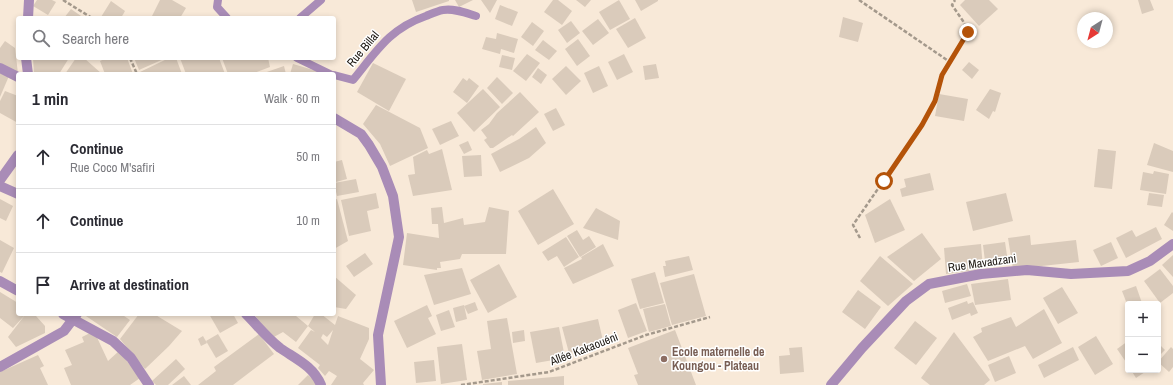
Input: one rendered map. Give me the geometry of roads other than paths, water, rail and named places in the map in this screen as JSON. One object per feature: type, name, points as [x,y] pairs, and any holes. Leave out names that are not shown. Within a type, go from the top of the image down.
[{"type":"street","points":[[28,16],[29,0]]},
{"type":"street","points":[[26,60],[28,72]]},
{"type":"street","points":[[0,68],[16,76]]},
{"type":"street","points":[[336,119],[360,134],[365,139],[382,167],[393,196],[399,237],[378,335],[381,385]]},
{"type":"street","points":[[0,180],[16,158]]},
{"type":"street","points":[[0,186],[16,193]]},
{"type":"street","name":"Rue Mavadzani","points":[[831,385],[862,348],[901,306],[929,284],[981,274],[1026,270],[1071,274],[1128,271],[1150,261],[1173,244]]},
{"type":"street","points":[[0,281],[16,290]]},
{"type":"street","points":[[0,367],[64,331],[75,316],[113,341],[127,354],[149,385]]},
{"type":"street","points":[[248,316],[267,337],[280,348],[300,360],[317,375],[321,385]]},
{"type":"lane","points":[[218,0],[217,7],[224,16]]},
{"type":"lane","points":[[302,16],[321,0]]},
{"type":"lane","name":"Rue Billal","points":[[336,76],[353,80],[384,41],[404,25],[420,18],[443,10],[457,11],[476,16]]},
{"type":"lane","points":[[301,60],[326,72]]},
{"type":"place","name":"Ecole maternelle de Koungou - Plateau","points":[[664,359]]}]
